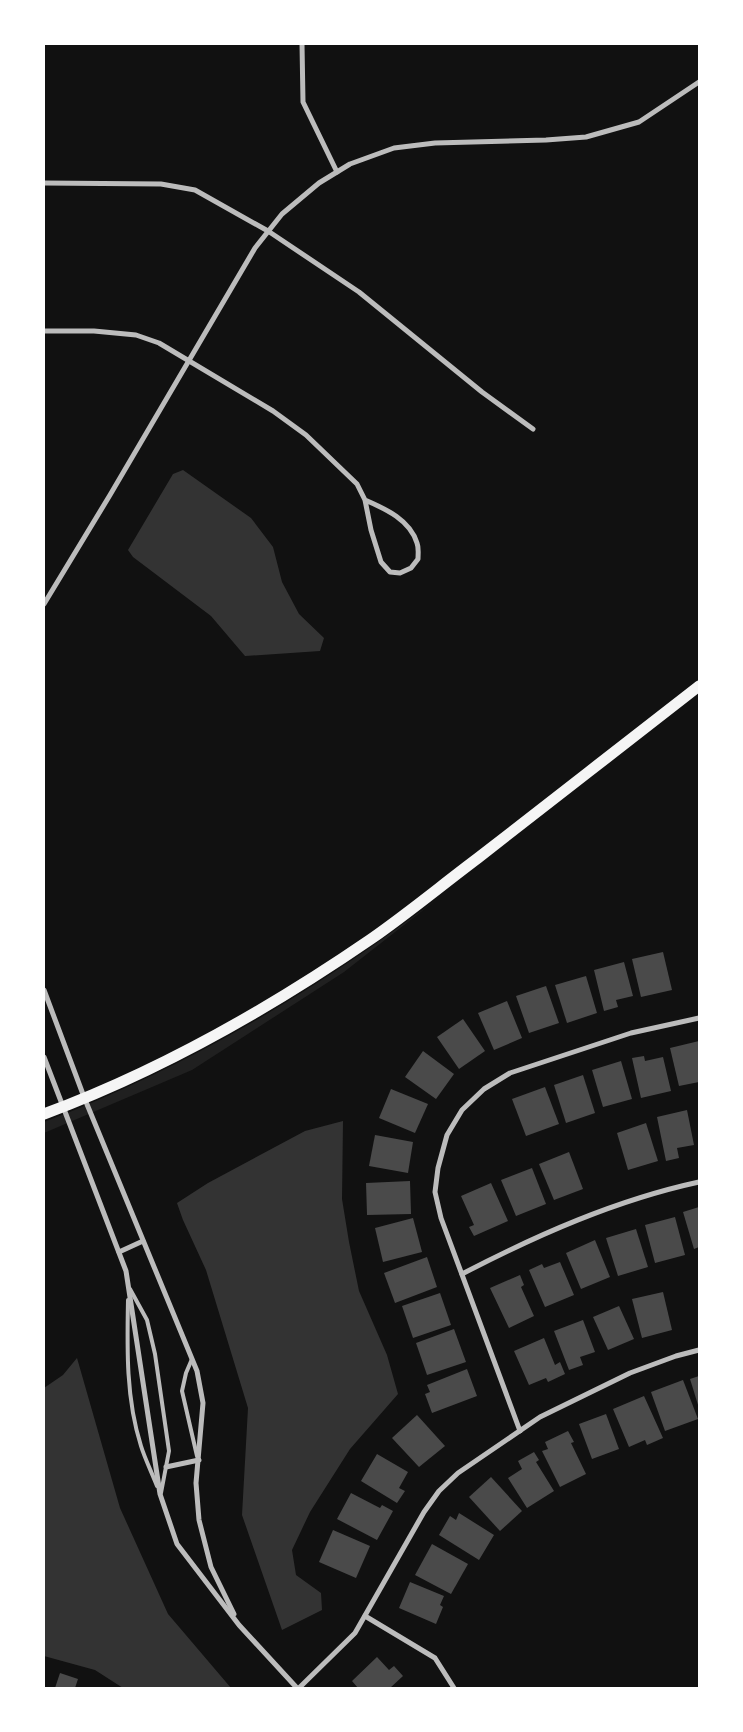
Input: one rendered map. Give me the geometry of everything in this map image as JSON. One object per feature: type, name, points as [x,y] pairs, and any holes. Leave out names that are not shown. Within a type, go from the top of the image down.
[{"type":"main road","points":[[44,1114],[139,1073],[224,1030],[306,983],[364,944],[699,686]]},
{"type":"street","points":[[302,44],[303,102],[337,172]]},
{"type":"street","points":[[44,604],[255,248],[282,214],[318,183],[350,164],[394,148],[435,143],[586,137],[639,122],[699,82]]},
{"type":"street","points":[[44,184],[161,184],[194,190],[268,231],[359,292],[482,392],[533,429]]},
{"type":"street","points":[[44,331],[94,331],[136,335],[159,343],[273,411],[306,435],[357,484],[365,500],[371,530],[381,562],[390,572],[400,573],[411,568],[418,559],[418,544],[411,529],[390,511],[365,500]]},
{"type":"street","points":[[44,990],[84,1097],[197,1371],[203,1403],[196,1483],[199,1520],[211,1567],[240,1626]]},
{"type":"street","points":[[520,1430],[441,1218],[435,1192],[438,1168],[447,1135],[462,1110],[484,1089],[510,1073],[631,1033],[699,1018]]},
{"type":"street","points":[[44,1057],[126,1271],[160,1494],[177,1544],[240,1626],[298,1688],[355,1633],[424,1512],[439,1491],[458,1473],[540,1417],[630,1373],[676,1356],[699,1350]]},
{"type":"street","points":[[462,1274],[509,1250],[598,1212],[699,1182]]},
{"type":"street","points":[[119,1252],[143,1241]]},
{"type":"street","points":[[166,1467],[199,1460]]},
{"type":"street","points":[[365,1616],[435,1658],[454,1688]]},
{"type":"lane","points":[[129,1287],[147,1320],[155,1354],[169,1450],[160,1494]]},
{"type":"lane","points":[[129,1287],[127,1362],[132,1407],[141,1446],[160,1494]]},
{"type":"lane","points":[[192,1358],[182,1391],[199,1460]]},
{"type":"shaded area","points":[[183,470],[251,518],[273,547],[282,582],[299,614],[324,638],[320,651],[245,656],[211,616],[133,557],[128,550],[173,474]]},
{"type":"shaded area","points":[[441,896],[344,972],[192,1070],[44,1133],[44,1122],[150,1077],[201,1051],[300,994],[348,963]]},
{"type":"shaded area","points":[[343,1121],[342,1199],[349,1242],[359,1291],[387,1355],[398,1394],[350,1449],[310,1512],[292,1550],[296,1575],[321,1593],[322,1610],[282,1630],[242,1515],[248,1408],[206,1270],[177,1203],[208,1183],[305,1131]]},
{"type":"shaded area","points":[[77,1358],[120,1508],[168,1614],[231,1688],[123,1688],[95,1670],[44,1656],[44,1388],[63,1375]]},
{"type":"building","points":[[663,952],[672,990],[641,997],[632,959]]},
{"type":"building","points":[[624,962],[633,996],[616,1000],[618,1007],[604,1011],[594,970]]},
{"type":"building","points":[[586,976],[597,1013],[567,1023],[555,985]]},
{"type":"building","points":[[546,986],[559,1023],[529,1033],[516,996]]},
{"type":"building","points":[[507,1001],[522,1038],[494,1050],[478,1013]]},
{"type":"building","points":[[463,1019],[485,1051],[459,1069],[437,1037]]},
{"type":"building","points":[[699,1041],[699,1082],[679,1086],[670,1048]]},
{"type":"building","points":[[423,1051],[454,1074],[436,1099],[405,1077]]},
{"type":"building","points":[[644,1056],[645,1061],[663,1057],[671,1091],[641,1098],[632,1058]]},
{"type":"building","points":[[621,1061],[632,1099],[603,1107],[592,1070]]},
{"type":"building","points":[[583,1075],[595,1113],[566,1123],[554,1085]]},
{"type":"building","points":[[545,1087],[559,1124],[526,1136],[512,1099]]},
{"type":"building","points":[[391,1089],[428,1104],[415,1133],[379,1118]]},
{"type":"building","points":[[687,1110],[694,1145],[677,1148],[679,1158],[666,1161],[657,1117]]},
{"type":"building","points":[[646,1123],[658,1161],[628,1170],[617,1133]]},
{"type":"building","points":[[375,1135],[413,1142],[408,1173],[369,1166]]},
{"type":"building","points":[[569,1152],[583,1189],[554,1200],[539,1164]]},
{"type":"building","points":[[532,1168],[546,1204],[516,1216],[501,1180]]},
{"type":"building","points":[[410,1181],[411,1214],[367,1215],[366,1183]]},
{"type":"building","points":[[491,1183],[508,1221],[474,1236],[469,1227],[474,1225],[461,1196]]},
{"type":"building","points":[[699,1207],[699,1247],[694,1249],[683,1212]]},
{"type":"building","points":[[675,1217],[685,1255],[655,1263],[645,1225]]},
{"type":"building","points":[[413,1218],[422,1252],[383,1262],[375,1228]]},
{"type":"building","points":[[636,1229],[648,1267],[618,1276],[606,1238]]},
{"type":"building","points":[[595,1240],[610,1277],[581,1289],[566,1253]]},
{"type":"building","points":[[427,1257],[437,1287],[395,1303],[384,1273]]},
{"type":"building","points":[[560,1262],[574,1295],[545,1307],[529,1270],[542,1264],[544,1268]]},
{"type":"building","points":[[520,1275],[524,1285],[521,1287],[534,1316],[509,1328],[490,1288]]},
{"type":"building","points":[[663,1292],[672,1330],[642,1338],[632,1299]]},
{"type":"building","points":[[440,1293],[451,1325],[413,1338],[402,1306]]},
{"type":"building","points":[[619,1306],[634,1339],[608,1350],[593,1317]]},
{"type":"building","points":[[583,1320],[595,1352],[580,1357],[583,1365],[569,1370],[554,1331]]},
{"type":"building","points":[[454,1329],[466,1362],[427,1375],[416,1343]]},
{"type":"building","points":[[544,1338],[555,1365],[560,1362],[565,1374],[548,1382],[546,1378],[529,1385],[514,1351]]},
{"type":"building","points":[[467,1369],[477,1396],[432,1413],[425,1394],[430,1392],[427,1385]]},
{"type":"building","points":[[699,1376],[699,1408],[690,1379]]},
{"type":"building","points":[[683,1380],[698,1419],[665,1431],[651,1392]]},
{"type":"building","points":[[644,1396],[663,1438],[647,1445],[645,1440],[629,1447],[613,1409]]},
{"type":"building","points":[[606,1414],[619,1449],[592,1459],[579,1424]]},
{"type":"building","points":[[417,1415],[445,1446],[419,1467],[392,1438]]},
{"type":"building","points":[[568,1431],[574,1442],[571,1443],[586,1474],[560,1487],[542,1451],[548,1449],[545,1442]]},
{"type":"building","points":[[534,1452],[539,1460],[536,1462],[554,1491],[527,1508],[508,1478],[522,1469],[518,1461]]},
{"type":"building","points":[[377,1454],[408,1472],[399,1488],[405,1491],[397,1503],[361,1481]]},
{"type":"building","points":[[491,1477],[522,1511],[500,1531],[469,1497]]},
{"type":"building","points":[[351,1493],[380,1508],[382,1505],[393,1511],[377,1540],[337,1519]]},
{"type":"building","points":[[459,1513],[494,1535],[479,1560],[439,1535],[450,1516],[456,1520]]},
{"type":"building","points":[[333,1530],[370,1546],[356,1578],[319,1562]]},
{"type":"building","points":[[432,1544],[468,1564],[451,1594],[415,1575]]},
{"type":"building","points":[[410,1582],[444,1596],[440,1605],[443,1607],[436,1624],[399,1608]]},
{"type":"building","points":[[377,1657],[389,1670],[394,1666],[403,1676],[390,1688],[358,1688],[352,1681]]},
{"type":"building","points":[[60,1673],[78,1679],[75,1688],[55,1688]]}]
